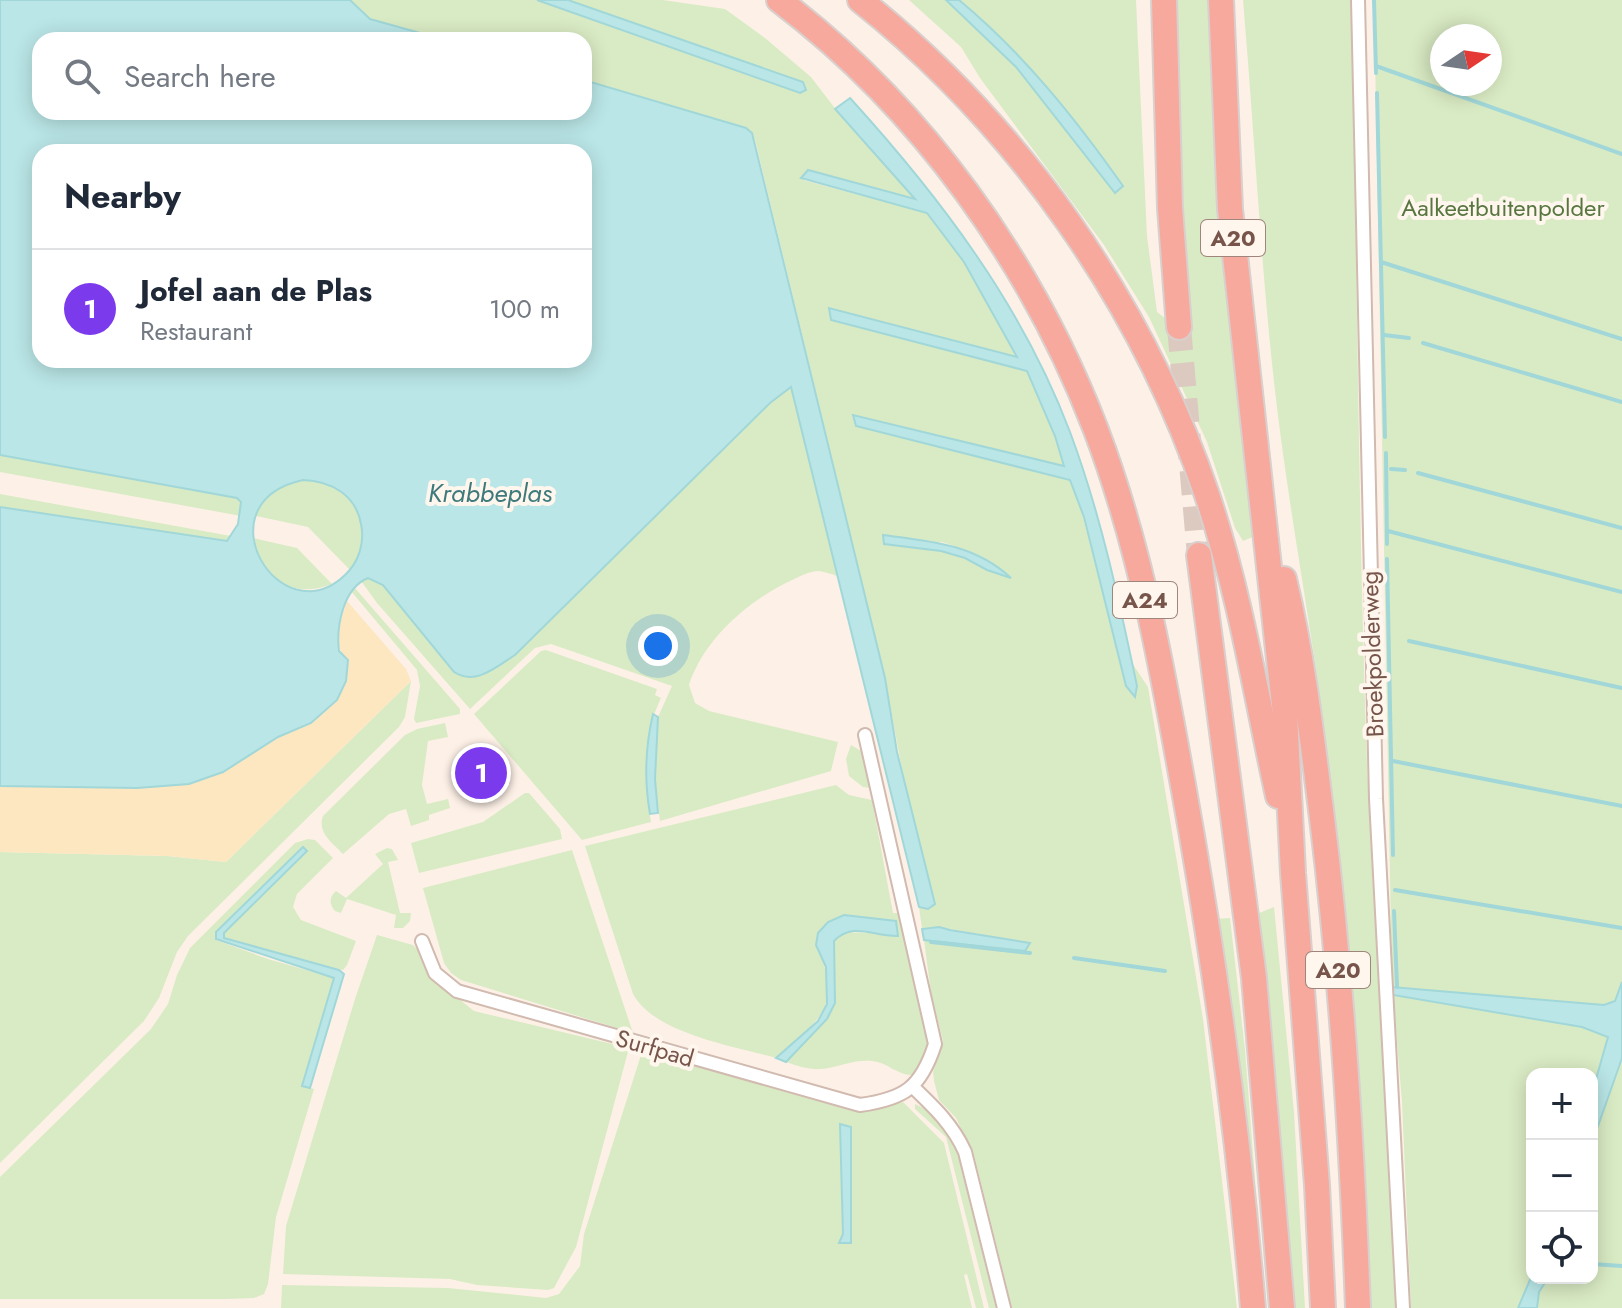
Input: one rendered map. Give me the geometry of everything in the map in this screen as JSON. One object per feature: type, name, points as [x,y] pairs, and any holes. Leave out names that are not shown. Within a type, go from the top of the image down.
[{"type":"highway","name":"A24","points":[[779,0],[848,59],[887,98],[973,201],[1040,309],[1096,431],[1135,557],[1183,784],[1226,1051],[1253,1308]]},
{"type":"highway","points":[[860,0],[928,57],[1021,158],[1079,239],[1142,343],[1185,437],[1227,560],[1243,621],[1293,873]]},
{"type":"highway","name":"A20","points":[[1164,0],[1170,208],[1179,327]]},
{"type":"highway","name":"A20","points":[[1221,0],[1230,209],[1285,714],[1323,1308]]},
{"type":"highway","name":"A20","points":[[1259,475],[1297,634],[1328,871],[1346,1048],[1358,1308]]},
{"type":"highway","points":[[1199,555],[1254,978],[1282,1308]]},
{"type":"street","name":"Broekpolderweg","points":[[1358,0],[1375,783],[1403,1308]]},
{"type":"street","points":[[865,735],[935,1044],[928,1066],[913,1087],[944,1117],[965,1152],[1004,1308]]},
{"type":"street","name":"Surfpad","points":[[422,941],[435,973],[457,991],[860,1105],[903,1095],[913,1087]]},
{"type":"green space","points":[[350,0],[537,0],[804,92],[803,82],[568,0],[663,0],[725,9],[811,77],[841,116],[917,200],[808,170],[803,180],[927,213],[964,262],[1018,357],[830,308],[831,319],[1027,371],[1055,436],[1064,467],[853,416],[856,426],[1066,478],[1077,493],[1126,686],[1137,686],[1132,663],[1148,687],[1203,1019],[1237,1308],[1012,1308],[974,1155],[956,1118],[939,1100],[934,1081],[933,1072],[943,1041],[931,993],[924,940],[1025,951],[1030,943],[939,927],[922,929],[919,907],[928,909],[885,678],[755,140],[746,128],[592,82],[592,32],[416,32],[370,19]],"holes":[[[942,542],[969,551],[1007,576],[941,551],[885,545]]]},
{"type":"green space","points":[[909,0],[946,0],[1016,67],[1115,193],[1123,186],[1067,111],[1005,42],[959,0],[1136,0],[1147,236],[1157,312],[1190,337],[1174,0],[1210,0],[1257,535],[1243,541],[1235,528],[1207,442],[1149,317],[1104,245],[980,78],[961,47]]},
{"type":"green space","points":[[1243,0],[1352,0],[1367,763],[1396,1308],[1370,1308],[1360,1093],[1349,950],[1319,691],[1274,382]]},
{"type":"green space","name":"Aalkeetbuitenpolder","points":[[1374,0],[1622,0],[1622,1308],[1411,1308],[1402,1102],[1393,995],[1405,997],[1405,988],[1392,987]]},
{"type":"green space","points":[[791,387],[837,576],[812,572],[759,599],[716,637],[689,685],[695,703],[709,711],[838,742],[831,771],[660,821],[655,779],[658,717],[672,686],[551,644],[535,648],[470,709],[361,581],[368,578],[383,585],[407,615],[482,676],[515,655],[770,403]]},
{"type":"green space","points":[[0,455],[238,498],[241,501],[241,516],[0,472]]},
{"type":"green space","points":[[303,480],[335,489],[356,510],[362,538],[359,554],[350,570],[308,527],[256,516],[264,502],[275,492]]},
{"type":"green space","points":[[0,494],[231,536],[227,541],[0,507]]},
{"type":"green space","points":[[253,538],[297,548],[332,584],[304,589],[280,582],[263,564]]},
{"type":"green space","points":[[354,587],[460,709],[460,714],[416,723],[414,719],[420,686],[417,670],[351,591]]},
{"type":"green space","points":[[546,650],[657,689],[655,695],[661,698],[650,728],[646,759],[651,822],[582,840],[474,714],[541,651]]},
{"type":"green space","points":[[411,681],[405,717],[399,727],[188,936],[177,952],[159,998],[144,1021],[0,1163],[0,852],[167,856],[226,862]]},
{"type":"green space","points":[[445,723],[448,737],[428,741],[422,785],[427,804],[448,799],[450,808],[429,815],[429,820],[411,826],[406,809],[389,814],[343,854],[324,832],[323,816],[405,735]]},
{"type":"green space","points":[[851,745],[861,751],[870,788],[863,787],[849,776],[846,759]]},
{"type":"green space","points":[[836,785],[849,795],[872,800],[893,913],[901,913],[929,1032],[926,1057],[913,1075],[872,1061],[817,1069],[786,1062],[827,1019],[834,941],[843,932],[870,933],[896,921],[844,915],[816,944],[824,965],[828,997],[816,1021],[776,1058],[677,1029],[644,1008],[633,994],[585,846]]},
{"type":"green space","points":[[529,793],[560,829],[562,839],[419,873],[411,843],[483,822]]},
{"type":"green space","points":[[315,840],[333,858],[297,894],[293,907],[301,920],[356,941],[343,970],[224,938],[226,929],[216,932],[216,940],[334,978],[303,1086],[314,1089],[276,1217],[268,1284],[264,1294],[254,1298],[227,1299],[0,1299],[0,1177],[151,1029],[168,1004],[190,948],[295,843]]},
{"type":"green space","points":[[392,849],[398,860],[388,862],[400,913],[411,913],[410,921],[403,928],[394,928],[396,915],[347,899],[341,913],[335,911],[331,901],[334,893],[336,891],[346,898],[383,864],[375,854]]},
{"type":"green space","points":[[572,850],[633,1033],[461,980],[444,963],[423,888]]},
{"type":"green space","points":[[1274,907],[1294,1112],[1305,1308],[1292,1308],[1257,914]]},
{"type":"green space","points":[[1230,918],[1245,1050],[1265,1308],[1262,1308],[1215,919]]},
{"type":"green space","points":[[377,935],[413,945],[434,979],[474,1011],[629,1048],[576,1247],[554,1288],[477,1285],[450,1279],[283,1274],[286,1226]]},
{"type":"green space","points":[[646,1052],[853,1111],[903,1102],[944,1143],[984,1308],[976,1308],[967,1274],[964,1275],[972,1308],[281,1308],[282,1285],[448,1288],[546,1298],[559,1294],[580,1266],[584,1234],[641,1055]]},
{"type":"green space","points":[[915,1104],[940,1123],[957,1151],[996,1308],[989,1308],[946,1137],[915,1109]]},
{"type":"sand","points":[[347,601],[406,669],[411,681],[226,862],[168,856],[0,852],[0,786],[137,788],[254,750],[311,723],[345,681],[348,660],[338,640]]},
{"type":"water","name":"Krabbeplas","points":[[0,0],[350,0],[370,19],[416,32],[32,32],[32,120],[592,120],[592,82],[746,128],[752,133],[885,678],[897,752],[935,904],[928,909],[919,907],[791,387],[770,403],[515,655],[486,673],[470,677],[454,672],[383,585],[368,578],[352,590],[340,620],[339,651],[348,660],[346,681],[337,700],[311,723],[278,737],[223,772],[189,784],[137,788],[0,786],[0,507],[227,541],[238,524],[241,502],[237,498],[0,455]],"holes":[[[303,480],[341,492],[354,505],[361,524],[361,545],[354,564],[345,575],[320,590],[296,590],[276,578],[261,559],[253,537],[257,513],[272,493]]]},
{"type":"water","points":[[537,0],[568,0],[803,82],[806,90],[800,93]]},
{"type":"water","points":[[946,0],[959,0],[1026,64],[1067,111],[1123,186],[1115,193],[1016,67]]},
{"type":"water","points":[[850,98],[916,174],[976,254],[1028,340],[1050,385],[1081,463],[1100,526],[1137,686],[1135,697],[1126,686],[1084,517],[1070,480],[856,426],[853,415],[1064,466],[1055,436],[1027,371],[831,320],[829,308],[1017,357],[964,262],[927,213],[801,178],[808,170],[915,199],[835,109]]},
{"type":"water","points":[[883,535],[935,542],[967,551],[1011,578],[941,551],[884,544]]},
{"type":"water","points":[[653,714],[658,717],[655,779],[658,813],[650,814],[646,764]]},
{"type":"water","points":[[303,847],[307,851],[224,933],[224,938],[344,974],[310,1088],[302,1086],[334,978],[216,939],[216,932]]},
{"type":"water","points":[[844,915],[896,921],[898,936],[856,931],[841,935],[834,941],[835,1003],[827,1019],[786,1062],[776,1058],[818,1021],[827,1004],[826,967],[816,945],[818,933],[828,922]]},
{"type":"water","points":[[939,927],[1030,943],[1025,951],[924,940],[922,929]]},
{"type":"water","points":[[1622,982],[1622,1058],[1598,1126],[1598,1072],[1608,1037],[1582,1027],[1393,995],[1392,987],[1604,1005],[1615,1001]]},
{"type":"water","points":[[840,1124],[851,1127],[851,1243],[839,1243],[843,1234]]},
{"type":"water","points":[[1528,1284],[1544,1284],[1539,1292],[1537,1308],[1518,1308]]},
{"type":"waterway","points":[[1374,0],[1376,73]]},
{"type":"waterway","points":[[1376,66],[1622,154]]},
{"type":"waterway","points":[[1377,93],[1385,437]]},
{"type":"waterway","points":[[1381,262],[1622,339]]},
{"type":"waterway","points":[[1384,335],[1409,338]]},
{"type":"waterway","points":[[1423,343],[1622,402]]},
{"type":"waterway","points":[[1386,453],[1387,544]]},
{"type":"waterway","points":[[1391,469],[1405,470]]},
{"type":"waterway","points":[[1418,473],[1622,528]]},
{"type":"waterway","points":[[1388,531],[1622,592]]},
{"type":"waterway","points":[[1387,559],[1393,855]]},
{"type":"waterway","points":[[1409,641],[1622,688]]},
{"type":"waterway","points":[[1393,761],[1622,806]]},
{"type":"waterway","points":[[1395,890],[1622,928]]},
{"type":"waterway","points":[[1394,911],[1397,987]]},
{"type":"waterway","points":[[931,942],[1030,953]]},
{"type":"waterway","points":[[1074,958],[1165,971]]},
{"type":"waterway","points":[[1598,1264],[1622,1266]]},
{"type":"tunnel","points":[[1179,327],[1199,555]]},
{"type":"place","name":"Jofel aan de Plas","points":[[481,773]]}]
